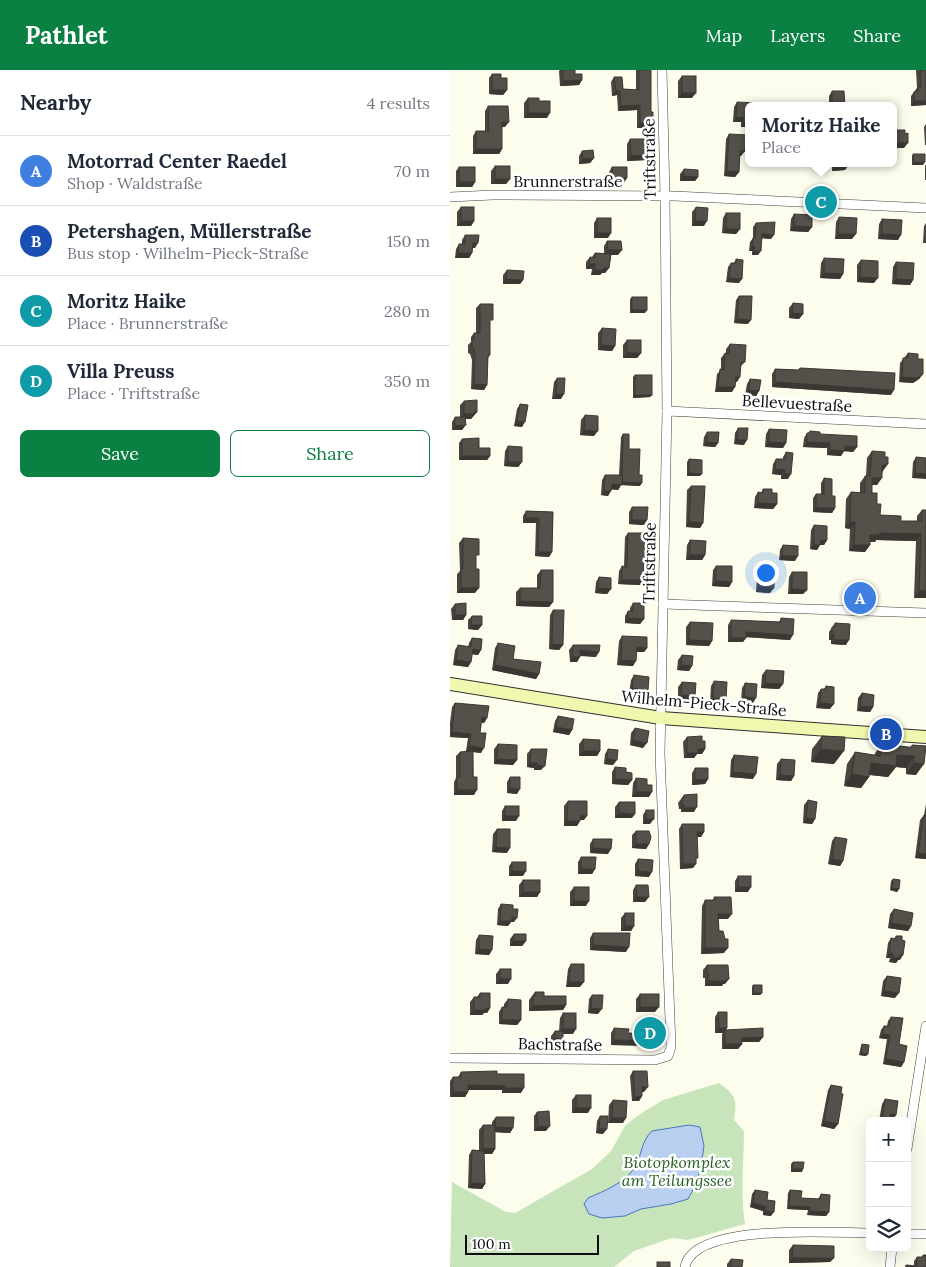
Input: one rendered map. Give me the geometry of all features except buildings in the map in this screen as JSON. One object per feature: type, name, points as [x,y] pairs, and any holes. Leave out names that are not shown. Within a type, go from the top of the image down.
[{"type":"street","name":"Triftstraße","points":[[662,70],[667,411],[660,753],[671,1047],[668,1056]]},
{"type":"street","name":"Brunnerstraße","points":[[450,197],[492,195],[665,196],[926,208]]},
{"type":"street","name":"Bellevuestraße","points":[[667,411],[926,424]]},
{"type":"street","points":[[663,604],[926,613]]},
{"type":"street","name":"Wilhelm-Pieck-Straße","points":[[450,684],[661,718],[926,737]]},
{"type":"street","points":[[911,1123],[926,1026]]},
{"type":"street","name":"Bachstraße","points":[[450,1058],[654,1060],[668,1056]]},
{"type":"street","points":[[685,1265],[695,1251],[720,1240],[742,1235],[774,1232],[866,1233]]},
{"type":"street","points":[[911,1234],[926,1234]]},
{"type":"street","points":[[890,1267],[892,1252]]},
{"type":"green space","name":"Biotopkomplex am Teilungssee","points":[[719,1083],[732,1095],[735,1103],[734,1120],[744,1131],[742,1189],[745,1224],[688,1240],[672,1238],[634,1251],[614,1267],[450,1267],[452,1182],[506,1212],[515,1213],[592,1169],[611,1151],[625,1126],[637,1116],[663,1100]]},
{"type":"water","points":[[689,1125],[700,1127],[704,1146],[699,1174],[688,1199],[641,1209],[625,1216],[602,1218],[589,1214],[584,1204],[588,1198],[614,1186],[631,1173],[648,1135],[652,1131]]},
{"type":"place","name":"Moritz Haike","points":[[821,202]]},
{"type":"place","name":"Motorrad Center Raedel","points":[[860,598]]},
{"type":"place","name":"Petershagen, Müllerstraße","points":[[886,734]]},
{"type":"place","name":"Villa Preuss","points":[[650,1033]]}]
